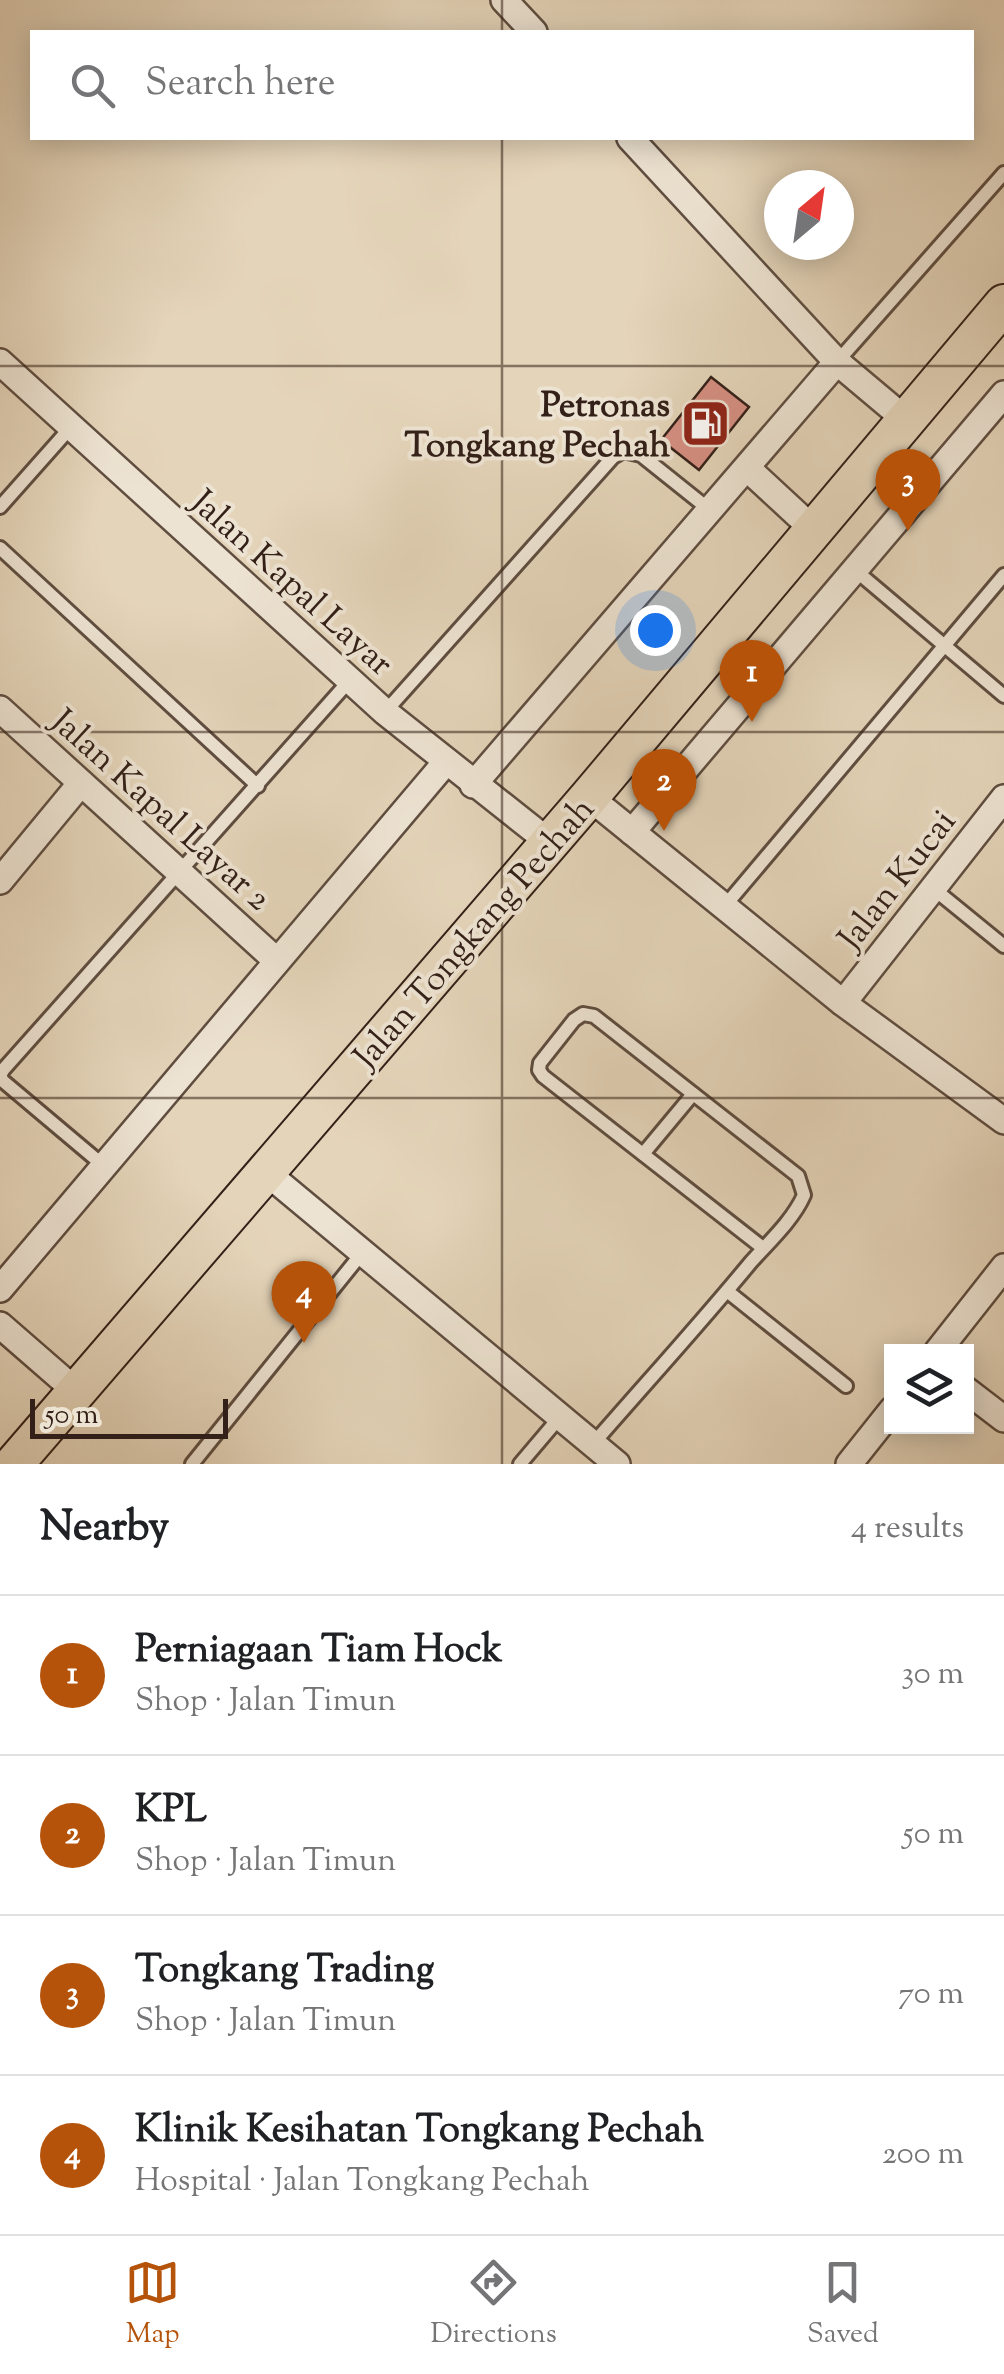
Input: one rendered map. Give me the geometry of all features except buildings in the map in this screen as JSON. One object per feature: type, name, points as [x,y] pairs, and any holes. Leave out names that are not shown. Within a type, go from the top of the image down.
[{"type":"main road","name":"Jalan Tongkang Pechah","points":[[14,1464],[588,797],[1004,304]]},
{"type":"street","points":[[504,0],[532,30]]},
{"type":"street","points":[[632,140],[837,362],[906,420]]},
{"type":"street","name":"Jalan Kapal Layar","points":[[0,362],[385,712],[549,842]]},
{"type":"street","points":[[473,785],[837,362]]},
{"type":"street","points":[[632,832],[1004,394]]},
{"type":"street","points":[[747,468],[814,530]]},
{"type":"street","name":"Jalan Kapal Layar 2","points":[[0,709],[277,961]]},
{"type":"street","points":[[0,1289],[446,762]]},
{"type":"street","points":[[0,881],[81,783]]},
{"type":"street","points":[[588,797],[843,1003],[1004,1122]]},
{"type":"street","name":"Jalan Kucai","points":[[843,1003],[1004,798]]},
{"type":"street","points":[[267,1173],[617,1464]]},
{"type":"street","points":[[944,1344],[1004,1268]]},
{"type":"street","points":[[0,1326],[76,1392]]},
{"type":"street","points":[[974,1396],[1004,1419]]},
{"type":"street","points":[[856,1462],[884,1422]]},
{"type":"lane","points":[[837,362],[1004,174]]},
{"type":"lane","points":[[0,506],[71,427]]},
{"type":"lane","points":[[385,712],[613,457],[622,452],[641,455],[711,511]]},
{"type":"lane","points":[[0,548],[258,786]]},
{"type":"lane","points":[[854,570],[1004,696]]},
{"type":"lane","points":[[724,907],[1004,575]]},
{"type":"lane","points":[[104,1166],[0,1076],[350,680]]},
{"type":"lane","points":[[934,888],[1004,946]]},
{"type":"lane","points":[[594,1444],[728,1291],[800,1204],[803,1185],[798,1176],[594,1016],[583,1014],[574,1020],[538,1070],[763,1248]]},
{"type":"lane","points":[[643,1154],[693,1094]]},
{"type":"lane","points":[[192,1464],[362,1253]]},
{"type":"lane","points":[[728,1291],[846,1386]]},
{"type":"lane","points":[[520,1464],[559,1418]]},
{"type":"place","name":"Petronas Tongkang Pechah","points":[[705,424]]},
{"type":"place","name":"Tongkang Trading","points":[[908,531]]},
{"type":"place","name":"Perniagaan Tiam Hock","points":[[752,722]]},
{"type":"place","name":"KPL","points":[[664,831]]},
{"type":"place","name":"Klinik Kesihatan Tongkang Pechah","points":[[304,1343]]}]
